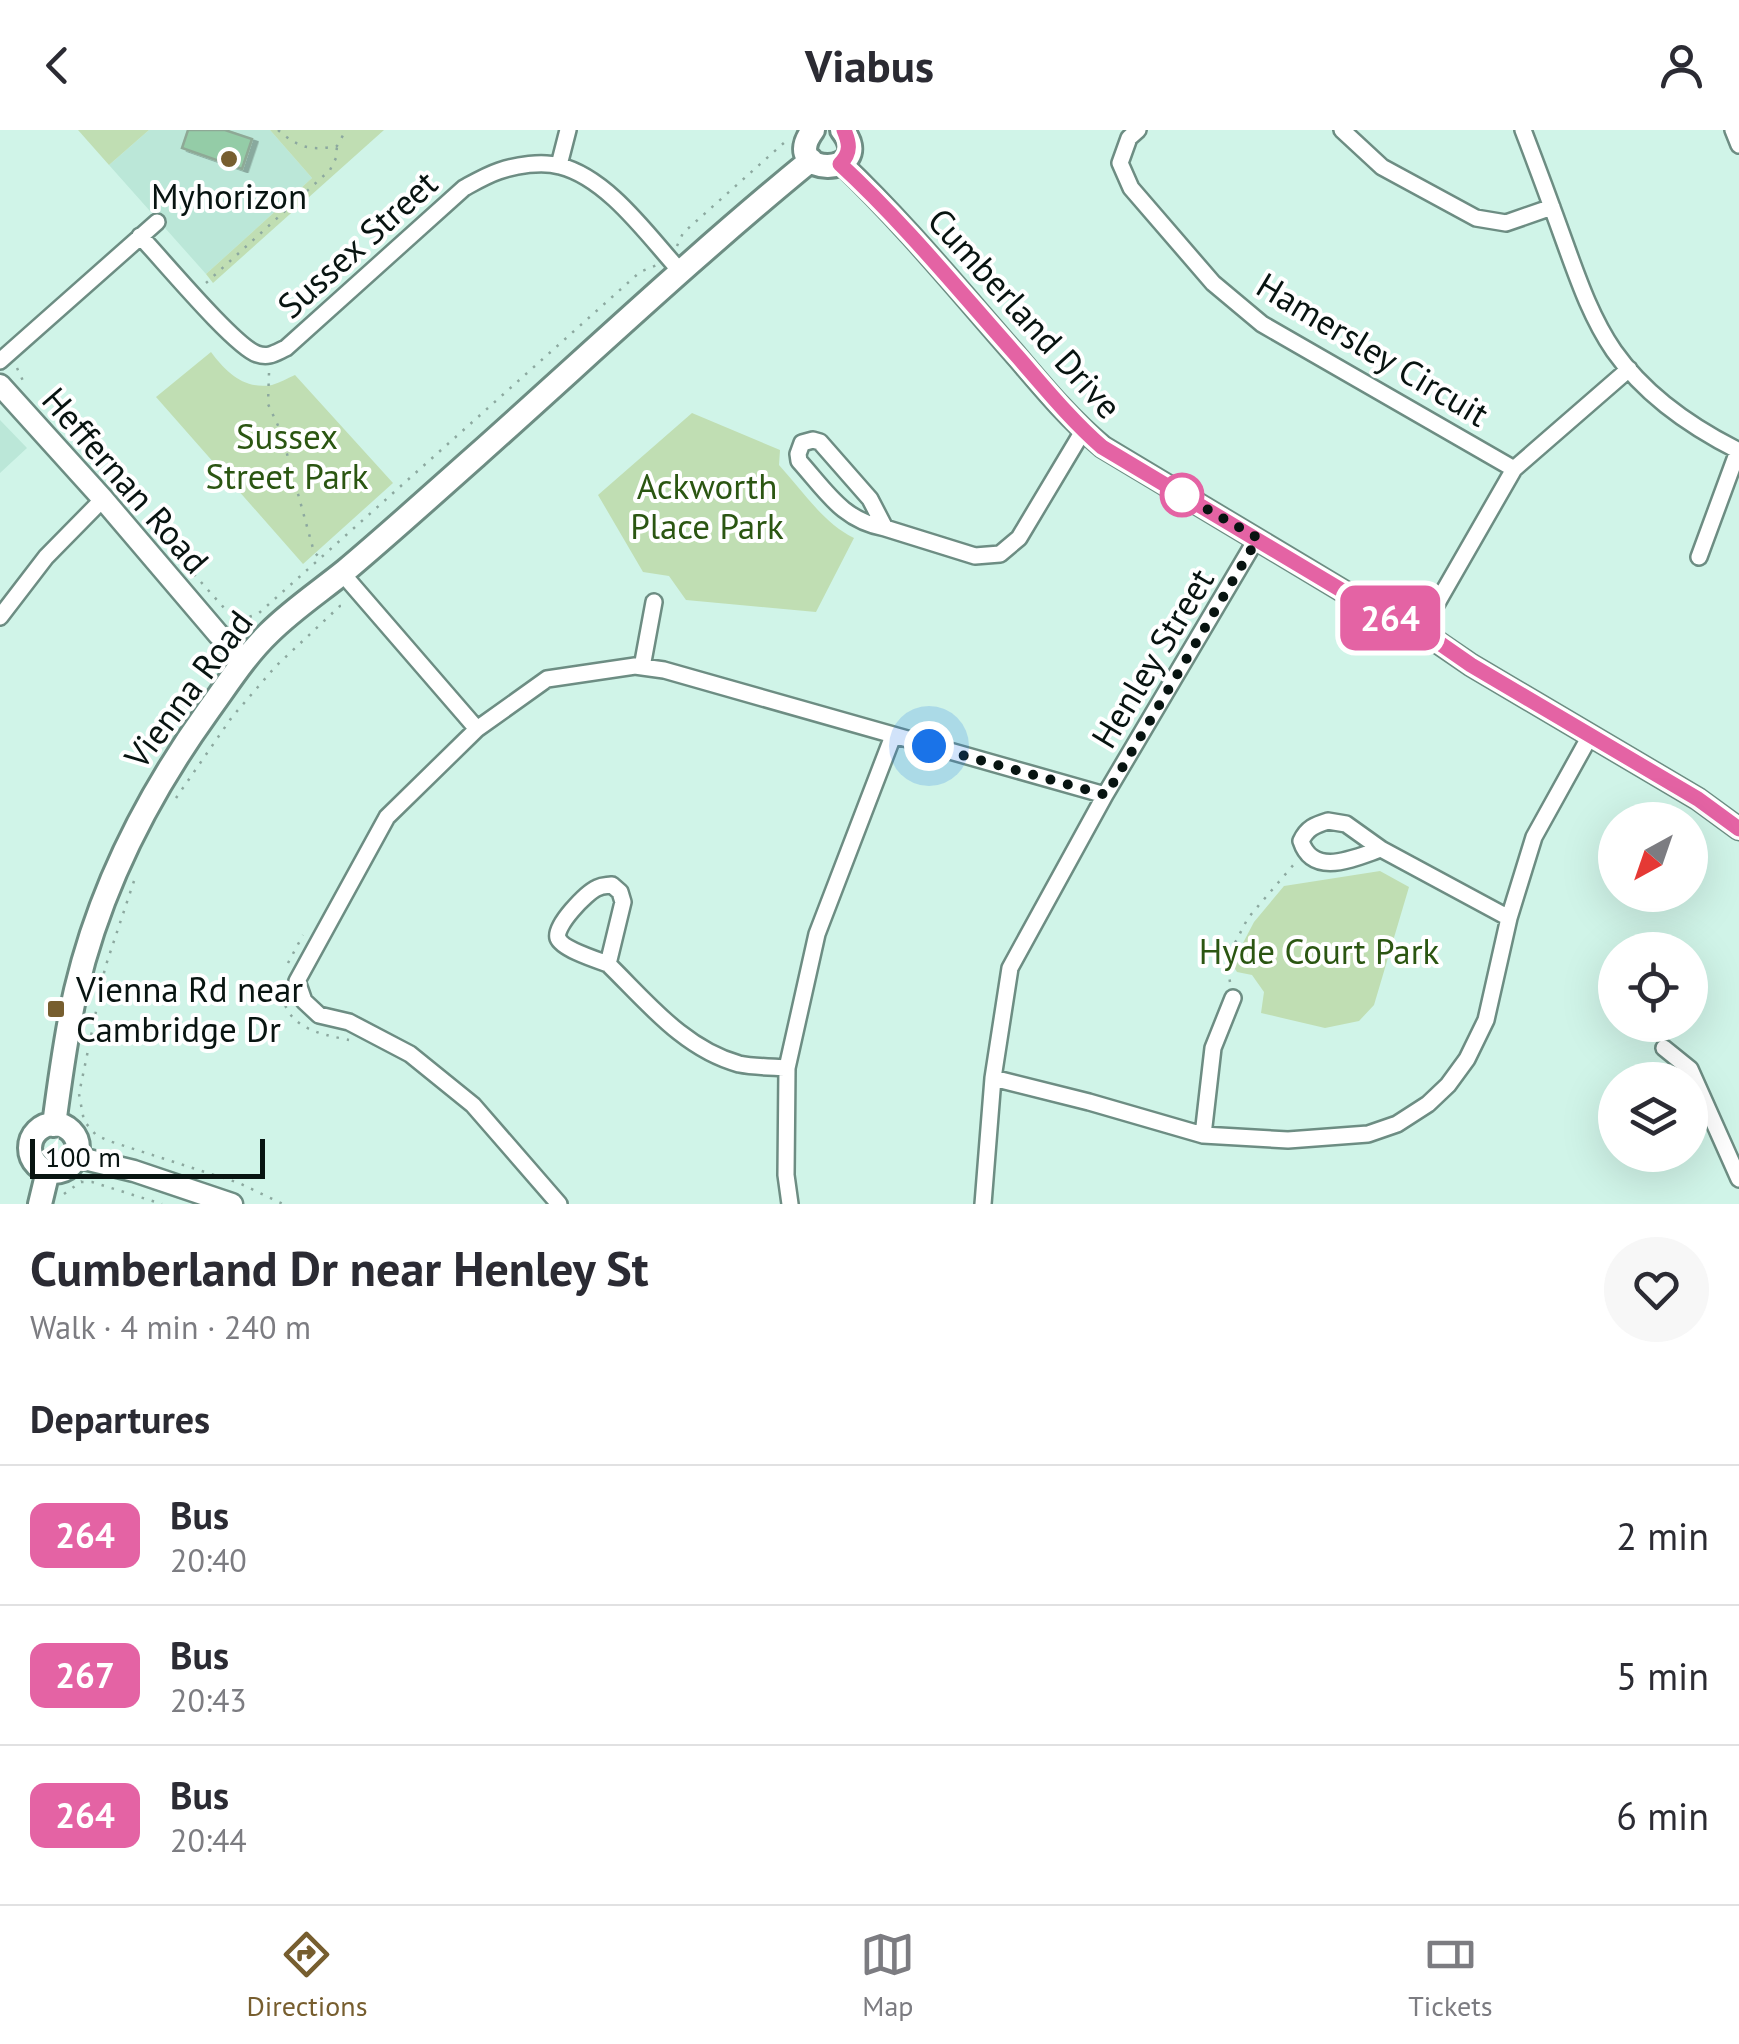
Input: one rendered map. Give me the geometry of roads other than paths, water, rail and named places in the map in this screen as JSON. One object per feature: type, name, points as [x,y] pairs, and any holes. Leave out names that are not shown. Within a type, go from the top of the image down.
[{"type":"main road","points":[[813,130],[806,146],[811,160],[828,168],[840,164],[849,152],[843,130]]},
{"type":"main road","name":"Vienna Road","points":[[54,1124],[76,989],[115,870],[176,755],[245,660],[300,604],[342,574],[811,160]]},
{"type":"main road","points":[[54,1124],[73,1135],[76,1157],[68,1168],[48,1172],[35,1163],[30,1149],[34,1134],[54,1124]]},
{"type":"main road","points":[[40,1204],[48,1172]]},
{"type":"street","points":[[568,130],[559,165],[587,178],[613,198],[681,272]]},
{"type":"street","name":"Hamersley Circuit","points":[[1138,130],[1129,138],[1120,163],[1131,188],[1213,283],[1262,324],[1514,469]]},
{"type":"street","points":[[1342,130],[1382,167],[1476,218],[1506,223],[1552,207]]},
{"type":"street","points":[[1524,130],[1583,292],[1614,350],[1686,422],[1738,451],[1699,557]]},
{"type":"street","points":[[1733,130],[1739,145]]},
{"type":"street","name":"Cumberland Drive","points":[[840,164],[880,200],[1083,431],[1102,447],[1388,618],[1412,624],[1471,665],[1698,799],[1739,829]]},
{"type":"street","name":"Sussex Street","points":[[140,236],[252,352],[269,356],[286,348],[464,188],[498,171],[527,165],[559,165]]},
{"type":"street","points":[[8,362],[157,222]]},
{"type":"street","points":[[1422,631],[1514,469],[1629,369]]},
{"type":"street","name":"Heffernan Road","points":[[0,386],[245,660]]},
{"type":"street","points":[[885,528],[870,499],[820,442],[802,443],[799,461],[850,517],[863,523],[975,556],[1000,554],[1019,538],[1083,431]]},
{"type":"street","points":[[0,617],[46,557],[103,499]]},
{"type":"street","name":"Henley Street","points":[[983,1204],[993,1078],[1010,968],[1106,795],[1258,538]]},
{"type":"street","points":[[342,574],[477,728]]},
{"type":"street","points":[[642,667],[654,602]]},
{"type":"street","points":[[559,1204],[472,1105],[410,1054],[349,1022],[318,1015],[304,1000],[298,981],[387,817],[477,728],[548,678],[642,667],[1106,795]]},
{"type":"street","points":[[790,1204],[786,1176],[787,1068],[817,934],[893,736]]},
{"type":"street","points":[[993,1078],[1203,1135],[1288,1140],[1368,1134],[1397,1124],[1428,1104],[1467,1059],[1486,1020],[1534,837],[1590,736]]},
{"type":"street","points":[[1381,849],[1326,863],[1311,860],[1300,841],[1314,826],[1328,821],[1346,824],[1381,849],[1510,918]]},
{"type":"street","points":[[608,964],[622,902],[620,892],[612,886],[602,886],[593,890],[561,923],[559,941],[608,964],[676,1030],[702,1047],[740,1064],[787,1068]]},
{"type":"street","points":[[1203,1135],[1213,1048],[1233,998]]},
{"type":"street","points":[[1664,1048],[1690,1069],[1739,1179]]},
{"type":"street","points":[[76,1157],[134,1171],[232,1204]]},
{"type":"place","name":"Myhorizon","points":[[229,159]]},
{"type":"place","name":"Vienna Rd near Cambridge Dr","points":[[56,1009]]},
{"type":"park label","name":"Sussex Street Park","points":[[287,456]]},
{"type":"park label","name":"Ackworth Place Park","points":[[707,506]]},
{"type":"park label","name":"Hyde Court Park","points":[[1319,951]]}]
